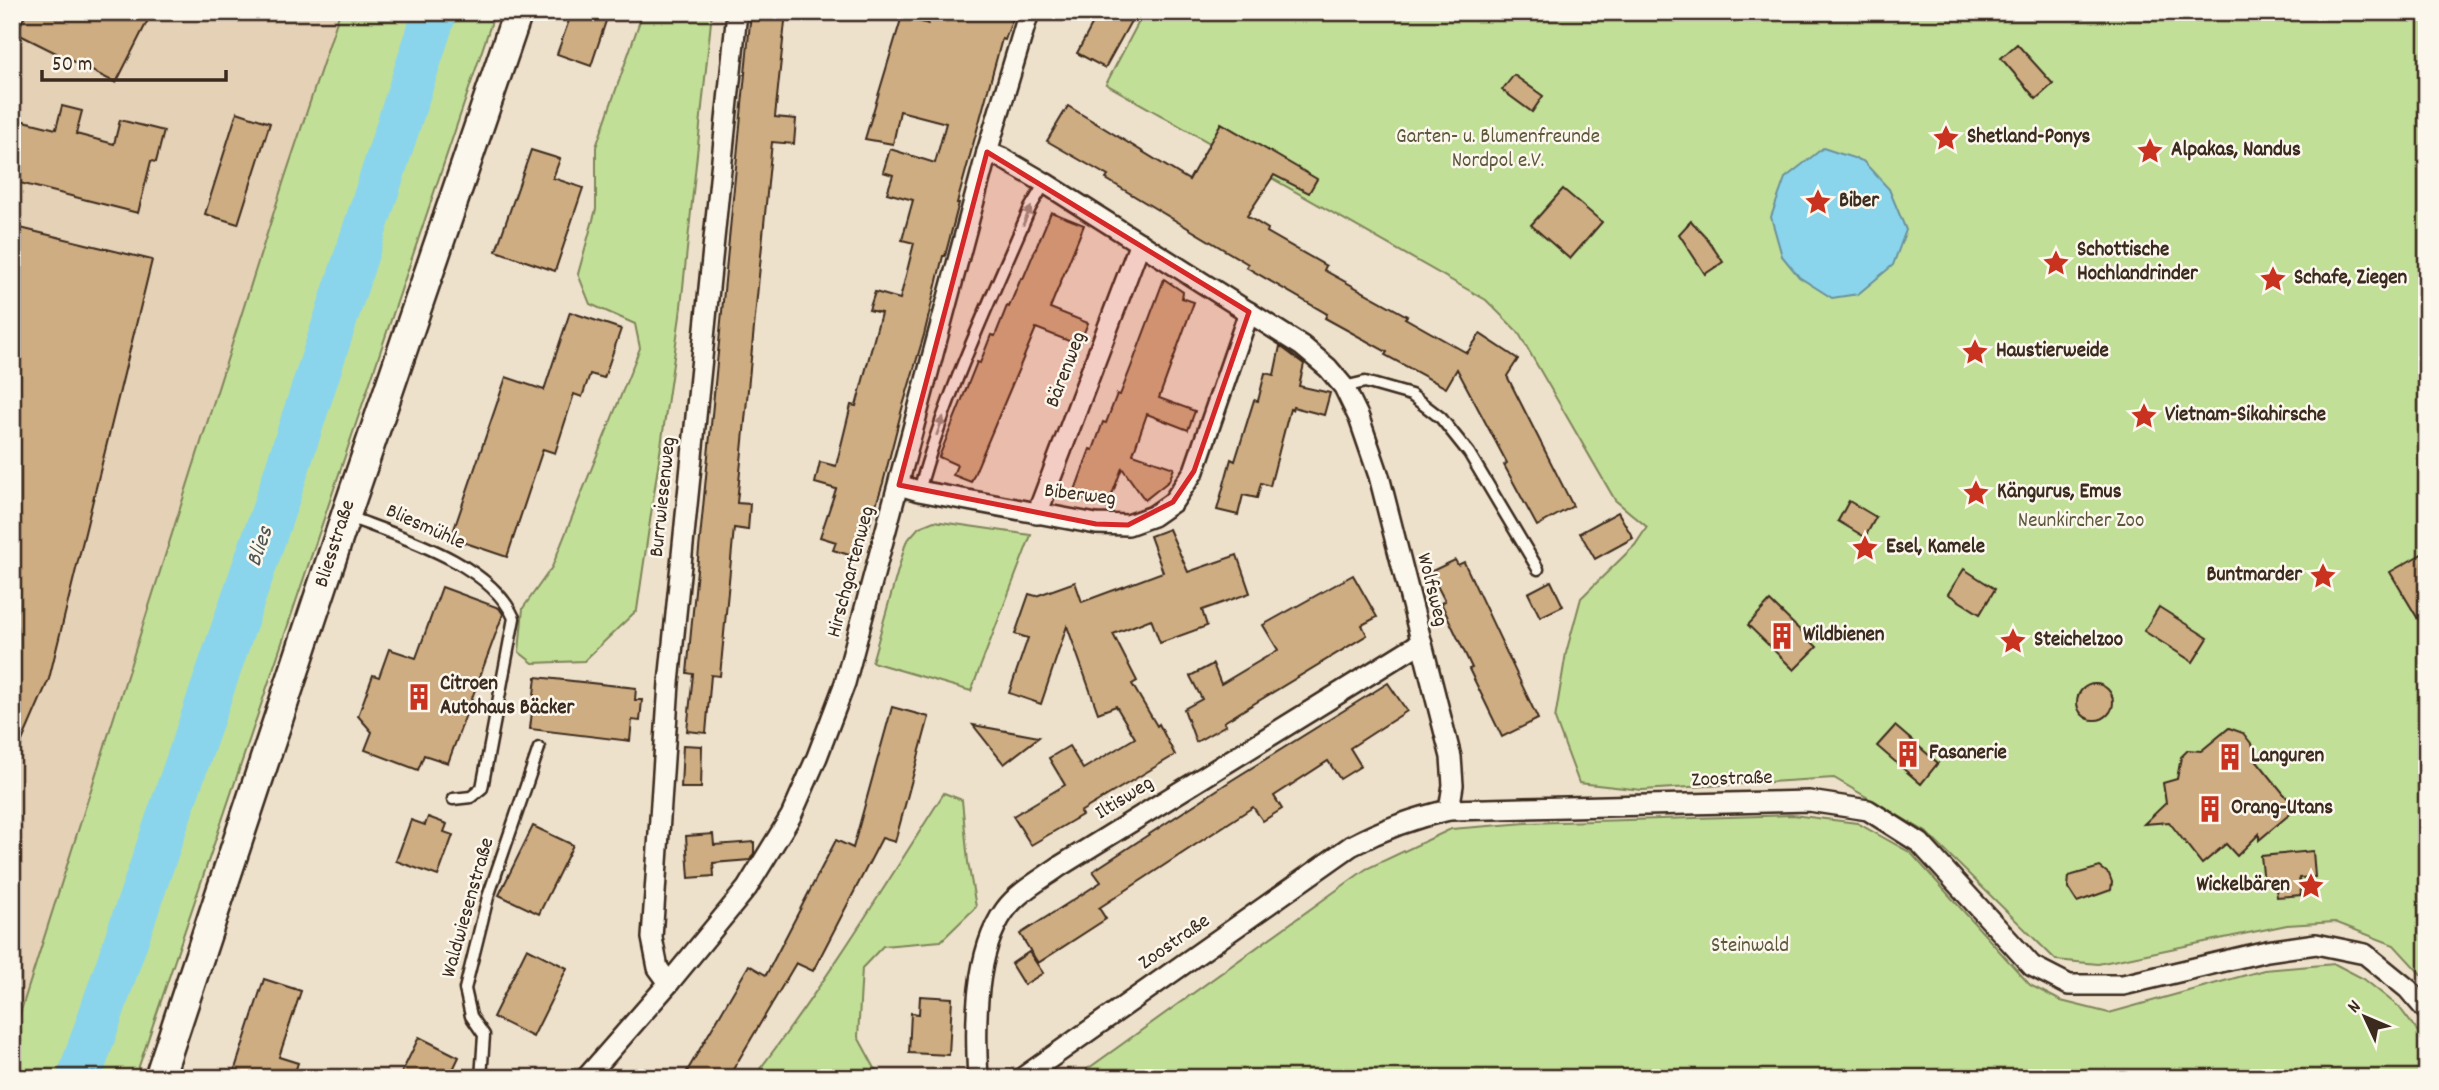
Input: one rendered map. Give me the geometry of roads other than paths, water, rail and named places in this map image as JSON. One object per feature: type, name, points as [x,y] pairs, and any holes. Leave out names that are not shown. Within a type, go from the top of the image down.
[{"type":"main road","name":"Bliesstraße","points":[[159,1078],[346,515],[518,12]]},
{"type":"street","name":"Burrwiesenweg","points":[[668,983],[658,968],[652,938],[668,683],[737,12]]},
{"type":"street","name":"Hirschgartenweg","points":[[586,1078],[747,888],[791,816],[817,757],[845,684],[987,152],[1029,12]]},
{"type":"street","name":"Wolfsweg","points":[[987,152],[1045,183],[1302,346],[1328,368],[1344,387],[1360,418],[1379,476],[1451,757],[1449,810]]},
{"type":"street","name":"Bärenweg","points":[[1037,514],[1140,243]]},
{"type":"street","name":"Biberweg","points":[[899,485],[1096,524],[1128,525],[1153,516],[1173,502],[1194,471],[1249,312]]},
{"type":"street","name":"Iltisweg","points":[[978,1078],[981,977],[989,938],[1006,908],[1060,866],[1420,643]]},
{"type":"street","name":"Zoostraße","points":[[1022,1078],[1351,846],[1385,828],[1415,817],[1449,810],[1810,801],[1868,810],[1920,843],[2032,966],[2069,985],[2123,985],[2267,951],[2316,944],[2365,954],[2407,989],[2427,1011]]},
{"type":"lane","points":[[919,491],[960,370],[1030,208],[1045,183]]},
{"type":"lane","points":[[1344,387],[1365,382],[1411,395],[1441,418],[1469,453],[1538,569]]},
{"type":"lane","name":"Bliesmühle","points":[[346,515],[443,554],[467,569],[507,603],[514,618],[482,788],[471,797],[453,799]]},
{"type":"lane","name":"Waldwiesenstraße","points":[[481,1078],[484,1035],[471,1016],[465,989],[488,897],[539,748]]},
{"type":"water","points":[[1823,148],[1863,161],[1889,189],[1906,230],[1893,265],[1858,294],[1832,298],[1799,277],[1782,256],[1771,217],[1785,178]]},
{"type":"waterway","name":"Blies","points":[[79,1078],[277,500],[435,12]]},
{"type":"place","name":"Shetland-Ponys","points":[[1946,138]]},
{"type":"place","name":"Alpakas, Nandus","points":[[2150,151]]},
{"type":"place","name":"Biber","points":[[1818,202]]},
{"type":"place","name":"Schottische Hochlandrinder","points":[[2056,263]]},
{"type":"place","name":"Schafe, Ziegen","points":[[2273,279]]},
{"type":"place","name":"Haustierweide","points":[[1975,352]]},
{"type":"place","name":"Vietnam-Sikahirsche","points":[[2144,416]]},
{"type":"place","name":"Kängurus, Emus","points":[[1976,493]]},
{"type":"place","name":"Esel, Kamele","points":[[1865,548]]},
{"type":"place","name":"Buntmarder","points":[[2323,576]]},
{"type":"place","name":"Wildbienen","points":[[1782,636]]},
{"type":"place","name":"Steichelzoo","points":[[2013,641]]},
{"type":"place","name":"Citroen Autohaus Bäcker","points":[[419,697]]},
{"type":"place","name":"Fasanerie","points":[[1908,754]]},
{"type":"place","name":"Languren","points":[[2230,757]]},
{"type":"place","name":"Orang-Utans","points":[[2210,809]]},
{"type":"place","name":"Wickelbären","points":[[2311,886]]},
{"type":"park label","name":"Garten- u. Blumenfreunde Nordpol e.V.","points":[[1498,150]]},
{"type":"park label","name":"Neunkircher Zoo","points":[[2081,522]]},
{"type":"park label","name":"Steinwald","points":[[1750,947]]}]
